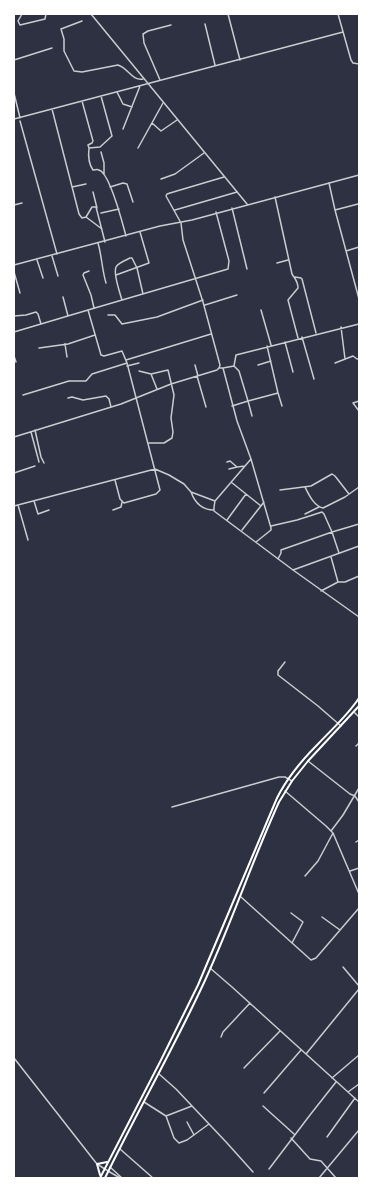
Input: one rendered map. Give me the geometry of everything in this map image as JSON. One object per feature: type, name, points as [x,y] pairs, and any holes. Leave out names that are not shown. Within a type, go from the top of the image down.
[{"type":"main road","points":[[100,1177],[189,1003],[213,950],[270,810],[289,778],[303,760],[359,698]]},
{"type":"main road","points":[[105,1178],[193,1006],[270,822],[285,790],[308,761],[359,706]]},
{"type":"main road","points":[[243,877],[246,880]]},
{"type":"main road","points":[[189,1003],[193,1006]]},
{"type":"main road","points":[[100,1177],[97,1164],[108,1162]]},
{"type":"street","points":[[22,14],[18,22],[20,25],[45,20],[46,14]]},
{"type":"street","points":[[91,14],[224,178],[247,204]]},
{"type":"street","points":[[228,14],[240,60]]},
{"type":"street","points":[[338,14],[351,60],[354,63],[359,64]]},
{"type":"street","points":[[82,21],[61,29],[64,39],[64,51],[74,71],[82,72],[118,65],[135,78],[139,80],[143,79]]},
{"type":"street","points":[[205,24],[216,65]]},
{"type":"street","points":[[160,80],[144,43],[143,34],[148,31],[171,26]]},
{"type":"street","points":[[14,119],[343,32]]},
{"type":"street","points":[[14,60],[52,48]]},
{"type":"street","points":[[123,129],[140,86]]},
{"type":"street","points":[[117,92],[124,104],[132,107]]},
{"type":"street","points":[[14,93],[20,118]]},
{"type":"street","points":[[88,148],[100,147],[112,136],[101,96]]},
{"type":"street","points":[[82,101],[93,141],[88,145],[88,157],[91,168],[94,170],[100,170],[110,186],[119,209],[126,236]]},
{"type":"street","points":[[138,148],[163,103]]},
{"type":"street","points":[[52,109],[80,217],[86,217],[102,229]]},
{"type":"street","points":[[152,123],[161,131],[178,120]]},
{"type":"street","points":[[20,121],[57,254]]},
{"type":"street","points":[[101,152],[104,163],[104,175]]},
{"type":"street","points":[[161,180],[179,171],[204,153]]},
{"type":"street","points":[[14,265],[98,244],[160,226],[181,223],[216,212],[359,174]]},
{"type":"street","points":[[219,368],[220,365],[204,305],[183,240],[181,223],[175,210],[167,199],[167,194],[224,178]]},
{"type":"street","points":[[110,186],[123,182],[127,184],[133,202]]},
{"type":"street","points":[[329,183],[346,251],[358,290],[359,299]]},
{"type":"street","points":[[72,187],[86,184]]},
{"type":"street","points":[[93,192],[105,242]]},
{"type":"street","points":[[175,210],[236,192]]},
{"type":"street","points":[[275,197],[288,260],[298,288]]},
{"type":"street","points":[[14,205],[22,203]]},
{"type":"street","points":[[335,210],[358,204]]},
{"type":"street","points":[[86,217],[92,207],[96,207],[97,210]]},
{"type":"street","points":[[232,208],[247,269]]},
{"type":"street","points":[[101,213],[119,209]]},
{"type":"street","points":[[14,332],[228,269],[229,265],[216,212]]},
{"type":"street","points":[[116,275],[149,263],[140,232]]},
{"type":"street","points":[[98,244],[106,283]]},
{"type":"street","points":[[346,251],[359,247]]},
{"type":"street","points":[[52,256],[58,276]]},
{"type":"street","points":[[122,300],[116,275],[117,266],[130,258],[132,258],[137,268],[143,294]]},
{"type":"street","points":[[37,260],[43,278]]},
{"type":"street","points":[[277,263],[288,260]]},
{"type":"street","points":[[88,271],[84,272],[83,275],[94,308]]},
{"type":"street","points":[[14,272],[20,293]]},
{"type":"street","points":[[295,277],[301,278],[304,284],[316,334]]},
{"type":"street","points":[[298,338],[288,300],[298,288],[304,284]]},
{"type":"street","points":[[204,305],[238,295]]},
{"type":"street","points":[[63,297],[68,316]]},
{"type":"street","points":[[108,315],[115,315],[122,324],[156,317],[202,300]]},
{"type":"street","points":[[88,310],[102,356],[122,351],[160,488],[158,493],[126,503],[122,502]]},
{"type":"street","points":[[261,310],[271,345]]},
{"type":"street","points":[[14,316],[36,312],[41,324]]},
{"type":"street","points":[[234,366],[236,355],[341,327],[359,324]]},
{"type":"street","points":[[341,327],[345,359]]},
{"type":"street","points":[[23,395],[69,381],[86,381],[92,374],[211,334]]},
{"type":"street","points":[[40,348],[65,344],[95,335]]},
{"type":"street","points":[[302,337],[314,379]]},
{"type":"street","points":[[285,342],[293,372]]},
{"type":"street","points":[[65,344],[67,356]]},
{"type":"street","points":[[267,346],[282,406]]},
{"type":"street","points":[[14,356],[16,362]]},
{"type":"street","points":[[335,363],[354,356],[356,359],[359,359]]},
{"type":"street","points":[[258,365],[271,362]]},
{"type":"street","points":[[127,366],[139,363]]},
{"type":"street","points":[[195,365],[206,407]]},
{"type":"street","points":[[14,437],[111,407],[157,389],[219,368],[234,366]]},
{"type":"street","points":[[234,366],[239,371],[252,416]]},
{"type":"street","points":[[223,368],[232,406],[252,459],[271,526],[271,530],[256,542]]},
{"type":"street","points":[[139,371],[151,374],[168,370],[174,395],[171,418],[172,438],[164,443],[148,443]]},
{"type":"street","points":[[151,374],[157,389]]},
{"type":"street","points":[[232,406],[278,393]]},
{"type":"street","points":[[68,398],[83,400],[106,396],[109,399],[111,407]]},
{"type":"street","points":[[359,401],[353,403],[359,411]]},
{"type":"street","points":[[35,430],[41,457],[44,463]]},
{"type":"street","points":[[31,432],[39,462]]},
{"type":"street","points":[[214,510],[215,501],[252,459]]},
{"type":"street","points":[[227,462],[230,461],[237,467]]},
{"type":"street","points":[[14,473],[36,466]]},
{"type":"street","points":[[229,469],[245,466]]},
{"type":"street","points":[[14,506],[155,469],[184,484],[191,492],[194,500],[202,508],[214,510],[359,618]]},
{"type":"street","points":[[280,490],[312,486],[332,474],[349,494]]},
{"type":"street","points":[[113,510],[122,507],[122,502],[115,480]]},
{"type":"street","points":[[231,482],[261,506]]},
{"type":"street","points":[[305,487],[319,507]]},
{"type":"street","points":[[305,514],[319,507],[324,508],[359,487]]},
{"type":"street","points":[[191,492],[215,501]]},
{"type":"street","points":[[227,520],[246,494]]},
{"type":"street","points":[[34,501],[38,514],[49,510]]},
{"type":"street","points":[[241,531],[264,502]]},
{"type":"street","points":[[18,505],[28,540]]},
{"type":"street","points":[[271,526],[322,512],[332,532],[339,553]]},
{"type":"street","points":[[278,559],[281,550],[359,524]]},
{"type":"street","points":[[293,570],[359,546]]},
{"type":"street","points":[[331,556],[338,582]]},
{"type":"street","points":[[321,590],[338,582],[345,582],[359,576]]},
{"type":"street","points":[[285,662],[278,671],[278,675],[341,726]]},
{"type":"street","points":[[354,712],[359,717]]},
{"type":"street","points":[[356,746],[359,743]]},
{"type":"street","points":[[308,761],[350,794],[355,796],[359,802]]},
{"type":"street","points":[[172,807],[279,777],[289,778],[292,781]]},
{"type":"street","points":[[331,831],[343,815],[359,788]]},
{"type":"street","points":[[285,790],[331,831],[359,894]]},
{"type":"street","points":[[305,876],[318,861],[333,834]]},
{"type":"street","points":[[350,871],[359,868]]},
{"type":"street","points":[[240,896],[309,959],[313,960],[359,908]]},
{"type":"street","points":[[291,913],[303,922],[292,943]]},
{"type":"street","points":[[322,917],[340,930]]},
{"type":"street","points":[[342,967],[359,986]]},
{"type":"street","points":[[210,968],[359,1102]]},
{"type":"street","points":[[306,1054],[359,989]]},
{"type":"street","points":[[221,1037],[221,1033],[250,1003]]},
{"type":"street","points":[[244,1068],[280,1031]]},
{"type":"street","points":[[264,1093],[301,1050]]},
{"type":"street","points":[[332,1078],[359,1056]]},
{"type":"street","points":[[14,1058],[97,1164],[121,1178]]},
{"type":"street","points":[[159,1074],[169,1082],[253,1172]]},
{"type":"street","points":[[269,1169],[294,1134],[336,1082]]},
{"type":"street","points":[[348,1092],[359,1084]]},
{"type":"street","points":[[327,1138],[355,1098]]},
{"type":"street","points":[[144,1102],[166,1116],[173,1136],[177,1142],[181,1143],[209,1124]]},
{"type":"street","points":[[166,1116],[192,1106]]},
{"type":"street","points":[[263,1106],[294,1134]]},
{"type":"street","points":[[187,1122],[194,1135]]},
{"type":"street","points":[[319,1178],[359,1130]]},
{"type":"street","points":[[292,1138],[310,1159],[321,1161],[336,1178]]},
{"type":"street","points":[[120,1149],[153,1178]]},
{"type":"street","points":[[110,1167],[121,1178]]}]
